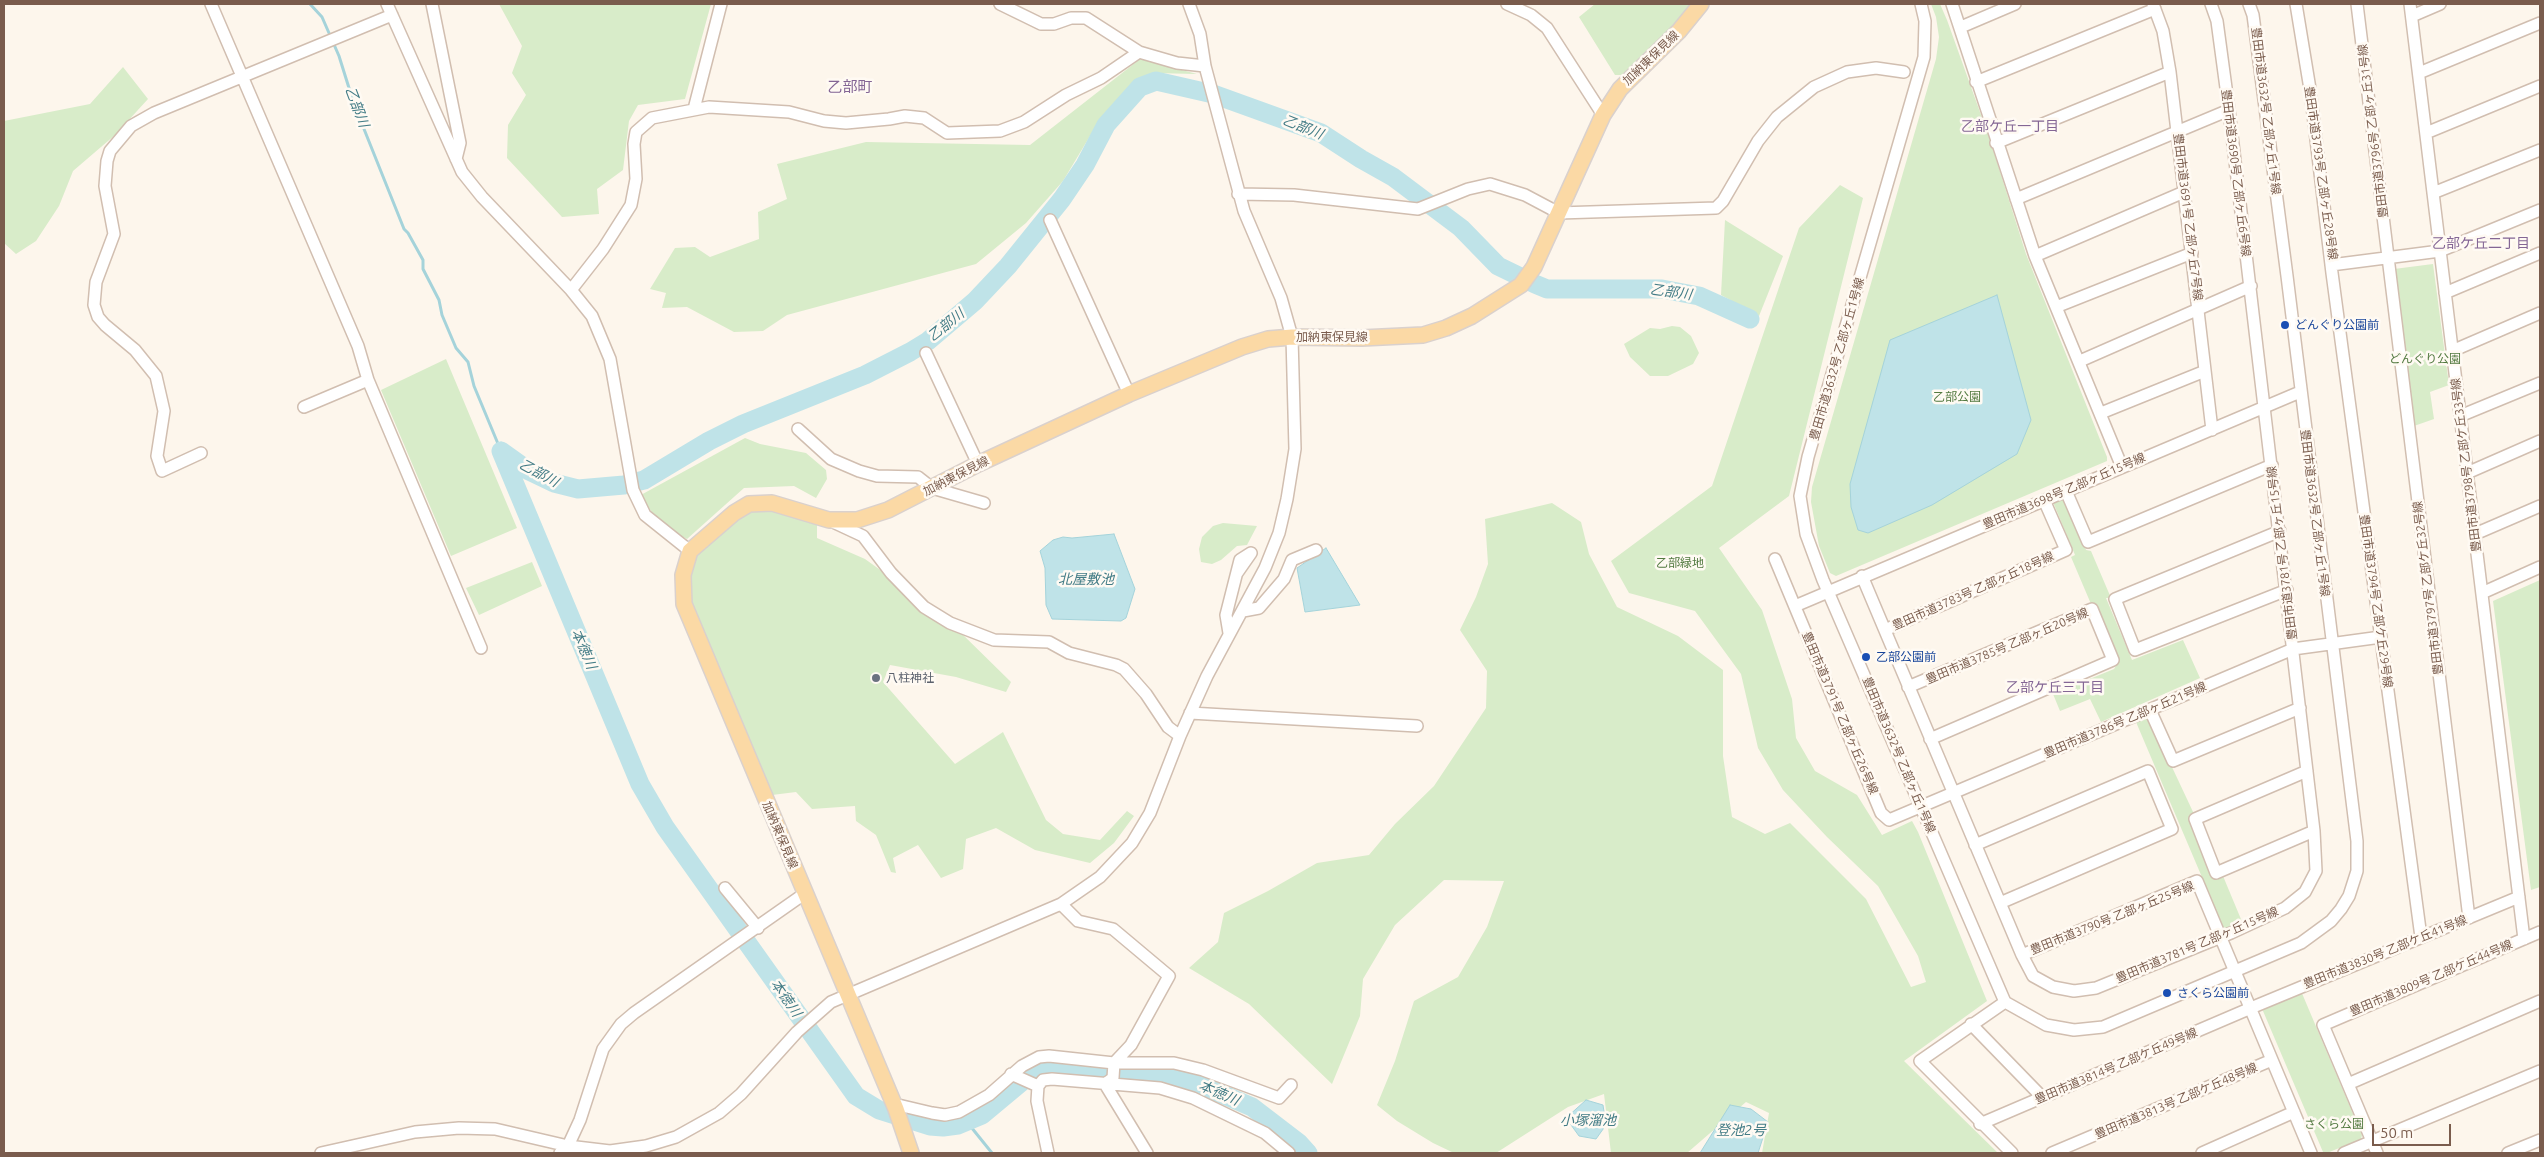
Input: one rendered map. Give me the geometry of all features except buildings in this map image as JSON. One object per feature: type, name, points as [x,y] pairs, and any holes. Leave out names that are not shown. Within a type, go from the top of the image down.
[{"type":"main road","name":"加納東保見線","points":[[912,1153],[897,1111],[804,894],[684,604],[683,575],[690,551],[734,513],[749,504],[772,503],[829,520],[857,520],[888,510],[978,464],[1129,394],[1242,347],[1268,340],[1292,337],[1362,338],[1423,335],[1446,328],[1472,316],[1525,279],[1559,213],[1603,115],[1620,88],[1679,31],[1701,4]]},
{"type":"street","points":[[211,4],[358,346],[368,380],[481,648]]},
{"type":"street","points":[[386,4],[456,159],[482,197],[571,290],[592,316],[610,359],[629,476],[633,490],[645,515],[690,551]]},
{"type":"street","points":[[432,4],[460,142],[456,159]]},
{"type":"street","points":[[694,109],[721,4]]},
{"type":"street","points":[[1000,4],[1041,24],[1054,24],[1071,18],[1086,18],[1139,52],[1177,63],[1206,66]]},
{"type":"street","points":[[321,1153],[415,1132],[459,1128],[495,1130],[564,1150],[610,1151],[662,1142],[693,1129],[719,1113],[741,1094],[797,1032],[831,1002],[1061,904],[1100,877],[1122,855],[1138,834],[1150,813],[1190,713],[1229,634],[1243,611],[1279,533],[1295,449],[1292,337],[1281,298],[1238,194],[1209,80],[1200,34],[1190,4]]},
{"type":"street","points":[[1507,4],[1531,15],[1547,28],[1603,115]]},
{"type":"street","name":"豊田市道3632号 乙部ヶ丘1号線","points":[[1921,4],[1925,21],[1924,57],[1808,457],[1800,496],[1806,534],[1828,590],[2005,1002]]},
{"type":"street","points":[[1952,4],[1961,27],[1976,82],[1996,143],[2035,256],[2080,361],[2122,467]]},
{"type":"street","points":[[1961,27],[2015,4]]},
{"type":"street","name":"豊田市道3690号 乙部ヶ丘6号線","points":[[2211,4],[2216,21],[2229,110],[2265,407]]},
{"type":"street","name":"豊田市道3632号 乙部ヶ丘1号線","points":[[2236,971],[2300,943],[2331,921],[2349,896],[2357,872],[2357,841],[2253,15],[2249,4]]},
{"type":"street","name":"豊田市道3793号 乙部ヶ丘28号線","points":[[2296,4],[2310,89],[2331,265],[2440,251],[2540,210]]},
{"type":"street","name":"豊田市道3796号 乙部ヶ丘31号線","points":[[2357,4],[2388,258]]},
{"type":"street","points":[[2411,10],[2440,4]]},
{"type":"street","points":[[1976,82],[2154,7]]},
{"type":"street","name":"豊田市道3691号 乙部ヶ丘7号線","points":[[2080,361],[2199,310],[2170,72],[2163,31],[2154,7]]},
{"type":"street","name":"豊田市道3798号 乙部ケ丘33号線","points":[[2411,10],[2524,939]]},
{"type":"street","points":[[201,453],[162,470],[158,456],[164,411],[156,376],[135,350],[105,326],[94,305],[96,282],[114,234],[105,186],[105,172],[110,151],[138,121],[392,15]]},
{"type":"street","points":[[2419,74],[2540,22]]},
{"type":"street","points":[[571,290],[603,249],[631,205],[636,179],[634,144],[636,132],[652,118],[709,107],[789,112],[809,115],[824,121],[846,122],[905,116],[924,118],[948,133],[1000,131],[1024,122],[1066,95],[1101,78],[1139,52]]},
{"type":"street","points":[[1238,194],[1302,196],[1418,209],[1468,188],[1490,184],[1525,195],[1559,213],[1716,208],[1723,201],[1758,141],[1777,117],[1814,87],[1847,72],[1876,68],[1904,72]]},
{"type":"street","points":[[1996,143],[2170,72]]},
{"type":"street","points":[[2426,133],[2540,86]]},
{"type":"street","points":[[2016,199],[2177,130],[2229,110]]},
{"type":"street","points":[[2433,194],[2540,150]]},
{"type":"street","points":[[2035,256],[2184,192]]},
{"type":"street","points":[[1050,220],[1129,394]]},
{"type":"street","points":[[2056,306],[2192,253]]},
{"type":"street","points":[[2445,293],[2540,254]]},
{"type":"street","name":"豊田市道3797号 乙部ケ丘32号線","points":[[2388,258],[2469,918]]},
{"type":"street","name":"豊田市道3794号 乙部ケ丘29号線","points":[[2331,265],[2421,938]]},
{"type":"street","points":[[2212,430],[2199,310],[2251,286]]},
{"type":"street","points":[[2452,351],[2540,313]]},
{"type":"street","points":[[926,353],[978,464]]},
{"type":"street","points":[[2101,413],[2205,371]]},
{"type":"street","points":[[304,407],[368,380]]},
{"type":"street","points":[[2460,416],[2540,382]]},
{"type":"street","name":"豊田市道3698号 乙部ヶ丘15号線","points":[[1828,590],[2300,392]]},
{"type":"street","name":"豊田市道3781号 乙部ヶ丘15号線","points":[[1862,576],[2022,955],[2033,976],[2053,987],[2074,992],[2096,988],[2221,936],[2285,908],[2305,892],[2316,871],[2308,772],[2265,407]]},
{"type":"street","points":[[798,429],[831,459],[877,476],[918,477],[932,488],[984,503]]},
{"type":"street","points":[[2467,473],[2540,441]]},
{"type":"street","points":[[2066,490],[2088,542],[2272,464]]},
{"type":"street","name":"豊田市道3783号 乙部ヶ丘18号線","points":[[1884,630],[2066,550],[2044,500]]},
{"type":"street","points":[[2475,534],[2540,506]]},
{"type":"street","points":[[829,520],[863,536],[892,573],[924,607],[950,623],[994,640],[1049,642],[1069,653],[1116,665],[1124,669],[1146,694],[1168,727],[1180,736]]},
{"type":"street","points":[[2280,531],[2115,599],[2135,650],[2287,590]]},
{"type":"street","points":[[1243,611],[1259,608],[1284,579],[1292,560],[1316,550]]},
{"type":"street","points":[[1776,559],[1795,606],[1828,590]]},
{"type":"street","points":[[2482,593],[2540,567]]},
{"type":"street","points":[[1229,634],[1226,615],[1237,573]]},
{"type":"street","name":"豊田市道3791号 乙部ヶ丘26号線","points":[[1795,606],[1880,812],[1889,820],[1921,807]]},
{"type":"street","name":"豊田市道3785号 乙部ヶ丘20号線","points":[[1908,687],[2092,609],[2096,617],[2114,660],[1930,739]]},
{"type":"street","name":"豊田市道3786号 乙部ヶ丘21号線","points":[[1921,807],[2293,649],[2380,637]]},
{"type":"street","points":[[2150,710],[2173,761],[2300,708]]},
{"type":"street","points":[[1190,713],[1417,726]]},
{"type":"street","points":[[1975,845],[2148,771],[2172,829],[2000,903]]},
{"type":"street","points":[[2308,772],[2195,819],[2216,873],[2314,831]]},
{"type":"street","name":"豊田市道3790号 乙部ヶ丘25号線","points":[[2022,955],[2197,882],[2311,1153]]},
{"type":"street","points":[[725,888],[758,928]]},
{"type":"street","points":[[564,1150],[580,1120],[602,1049],[611,1036],[634,1013],[804,894]]},
{"type":"street","name":"豊田市道3830号 乙部ケ丘41号線","points":[[2251,1008],[2519,897]]},
{"type":"street","points":[[1061,904],[1078,921],[1113,929],[1169,976],[1131,1045],[1114,1062],[1109,1081],[1147,1153]]},
{"type":"street","name":"豊田市道3809号 乙部ケ丘44号線","points":[[2348,1084],[2323,1024],[2540,932]]},
{"type":"street","points":[[2012,1153],[1980,1124],[1920,1061],[2005,1002],[2046,1025],[2088,1029],[2103,1027],[2236,971]]},
{"type":"street","points":[[2377,1153],[2348,1084],[2540,1001]]},
{"type":"street","name":"豊田市道3814号 乙部ケ丘49号線","points":[[1980,1124],[2251,1008]]},
{"type":"street","points":[[1971,1024],[2042,1097]]},
{"type":"street","points":[[897,1111],[945,1115],[959,1112],[989,1095],[1011,1074],[1039,1057],[1077,1058],[1114,1062],[1174,1063],[1203,1070],[1279,1098],[1291,1085]]},
{"type":"street","name":"豊田市道3813号 乙部ケ丘48号線","points":[[2052,1153],[2272,1060]]},
{"type":"street","points":[[2344,1153],[2540,1071]]},
{"type":"street","points":[[1011,1074],[1038,1086]]},
{"type":"street","points":[[1048,1153],[1039,1118],[1037,1101],[1038,1086],[1043,1080],[1052,1079],[1109,1081],[1160,1088],[1193,1098],[1265,1133],[1289,1153]]},
{"type":"street","points":[[2202,1153],[2294,1112]]},
{"type":"street","points":[[2508,1153],[2540,1140]]},
{"type":"green space","points":[[499,4],[711,4],[685,99],[638,105],[629,121],[623,170],[597,189],[599,214],[562,217],[507,158],[508,125],[526,95],[512,73],[522,46]]},
{"type":"green space","points":[[1595,4],[1693,4],[1669,35],[1623,75],[1615,75],[1579,17]]},
{"type":"green space","name":"乙部公園","points":[[1931,4],[1940,4],[1947,20],[1990,140],[2026,254],[2107,461],[1836,576],[1830,573],[1819,546],[1811,502],[1812,487],[1936,59],[1939,37],[1936,17]]},
{"type":"green space","points":[[1140,59],[1197,74],[1152,73],[1133,83],[1093,131],[1063,181],[1026,223],[976,264],[787,315],[763,331],[734,332],[687,307],[662,308],[666,293],[650,289],[675,248],[695,247],[710,257],[759,239],[758,212],[787,199],[777,164],[866,142],[1030,145]]},
{"type":"green space","points":[[123,67],[148,99],[115,135],[73,171],[59,206],[36,241],[16,254],[4,243],[4,121],[90,104]]},
{"type":"green space","name":"乙部緑地","points":[[1840,185],[1863,198],[1789,496],[1719,548],[1762,610],[1792,699],[1796,738],[1815,771],[1857,795],[1882,835],[1912,821],[1918,832],[1987,1001],[1904,1061],[1998,1153],[1762,1153],[1769,1113],[1746,1102],[1687,1153],[1611,1153],[1604,1094],[1568,1107],[1496,1153],[1454,1153],[1433,1143],[1397,1121],[1377,1105],[1395,1061],[1414,1001],[1458,977],[1487,927],[1504,881],[1444,880],[1395,925],[1363,979],[1360,1016],[1332,1084],[1249,1004],[1189,968],[1218,942],[1224,913],[1317,863],[1369,855],[1395,824],[1434,786],[1486,708],[1487,671],[1460,630],[1476,597],[1488,564],[1485,519],[1552,503],[1581,522],[1589,554],[1617,607],[1678,636],[1723,670],[1723,756],[1732,817],[1765,834],[1790,823],[1866,899],[1911,987],[1926,982],[1918,956],[1878,886],[1827,837],[1783,790],[1758,748],[1741,674],[1695,611],[1629,593],[1611,561],[1712,486],[1799,228]]},
{"type":"green space","points":[[1725,220],[1783,256],[1759,316],[1721,295]]},
{"type":"green space","name":"どんぐり公園","points":[[2433,264],[2449,385],[2430,392],[2434,419],[2414,426],[2394,269]]},
{"type":"green space","points":[[1672,326],[1680,327],[1691,336],[1699,353],[1693,364],[1668,376],[1650,376],[1630,357],[1624,344],[1650,328],[1660,329]]},
{"type":"green space","points":[[446,359],[517,528],[451,556],[381,390]]},
{"type":"green space","points":[[745,438],[760,444],[806,453],[826,470],[827,479],[816,498],[794,486],[744,488],[687,539],[674,532],[652,512],[639,496]]},
{"type":"green space","points":[[2062,497],[2066,500],[2086,550],[2091,551],[2111,598],[2106,598],[2132,660],[2183,640],[2200,678],[2101,722],[2090,699],[2060,711],[2053,694],[2114,669],[2118,663],[2095,604],[2091,604],[2071,557],[2075,555],[2053,502]]},
{"type":"green space","points":[[770,508],[817,522],[817,538],[865,559],[915,595],[955,627],[1011,682],[1006,692],[956,677],[890,665],[883,682],[955,764],[1003,732],[1046,820],[1063,834],[1100,840],[1127,811],[1134,816],[1114,843],[1090,863],[1035,850],[996,828],[966,839],[963,869],[941,878],[918,845],[893,858],[896,873],[891,872],[876,835],[856,821],[855,806],[812,809],[796,792],[772,795],[689,601],[689,575],[697,553],[716,532],[753,510]]},
{"type":"green space","points":[[1223,523],[1257,526],[1247,545],[1237,546],[1221,560],[1212,564],[1201,562],[1199,549],[1202,537],[1213,526]]},
{"type":"green space","points":[[532,562],[542,586],[479,615],[466,588]]},
{"type":"green space","points":[[2540,580],[2540,887],[2531,890],[2493,601]]},
{"type":"green space","points":[[2149,718],[2194,814],[2189,816],[2216,878],[2223,876],[2243,924],[2224,929],[2136,722]]},
{"type":"green space","name":"さくら公園","points":[[2301,991],[2362,1135],[2361,1139],[2327,1153],[2323,1152],[2263,1011],[2264,1008]]},
{"type":"water","points":[[1997,295],[2031,420],[2017,454],[1932,505],[1868,533],[1858,530],[1851,507],[1850,484],[1890,340]]},
{"type":"water","name":"北屋敷池","points":[[1114,534],[1135,589],[1126,618],[1121,621],[1052,619],[1046,605],[1045,568],[1040,551],[1053,540],[1063,537],[1072,538]]},
{"type":"water","points":[[1326,548],[1360,605],[1305,612],[1297,568]]},
{"type":"water","name":"小塚溜池","points":[[1586,1100],[1603,1105],[1606,1125],[1596,1139],[1579,1136],[1566,1118]]},
{"type":"water","name":"登池2号","points":[[1730,1105],[1751,1109],[1768,1122],[1758,1153],[1700,1153]]},
{"type":"waterway","name":"乙部川","points":[[310,4],[322,17],[339,56],[354,104],[404,229],[423,260],[423,269],[439,300],[442,315],[456,348],[468,362],[474,386],[501,451]]},
{"type":"waterway","name":"乙部川","points":[[501,451],[529,471],[554,483],[578,489],[624,485],[644,480],[709,441],[743,424],[865,375],[910,352],[928,341],[975,301],[1008,266],[1062,199],[1085,165],[1106,125],[1140,87],[1156,81],[1213,94],[1321,133],[1393,177],[1461,228],[1498,266],[1547,289],[1662,289],[1699,296],[1750,319]]},
{"type":"waterway","name":"本徳川","points":[[501,451],[640,784],[665,827],[856,1096],[879,1110],[930,1126],[943,1127],[958,1125],[982,1115],[1030,1075],[1045,1070],[1194,1082],[1252,1107],[1299,1143],[1308,1153]]},
{"type":"waterway","points":[[967,1122],[992,1153]]},
{"type":"place","name":"どんぐり公園前","points":[[2285,325]]},
{"type":"place","name":"乙部公園前","points":[[1866,657]]},
{"type":"place","name":"八柱神社","points":[[876,678]]},
{"type":"place","name":"さくら公園前","points":[[2167,993]]},
{"type":"district","name":"乙部町","points":[[850,87]]},
{"type":"district","name":"乙部ケ丘一丁目","points":[[2010,126]]},
{"type":"district","name":"乙部ケ丘二丁目","points":[[2481,243]]},
{"type":"district","name":"乙部ケ丘三丁目","points":[[2055,687]]}]
